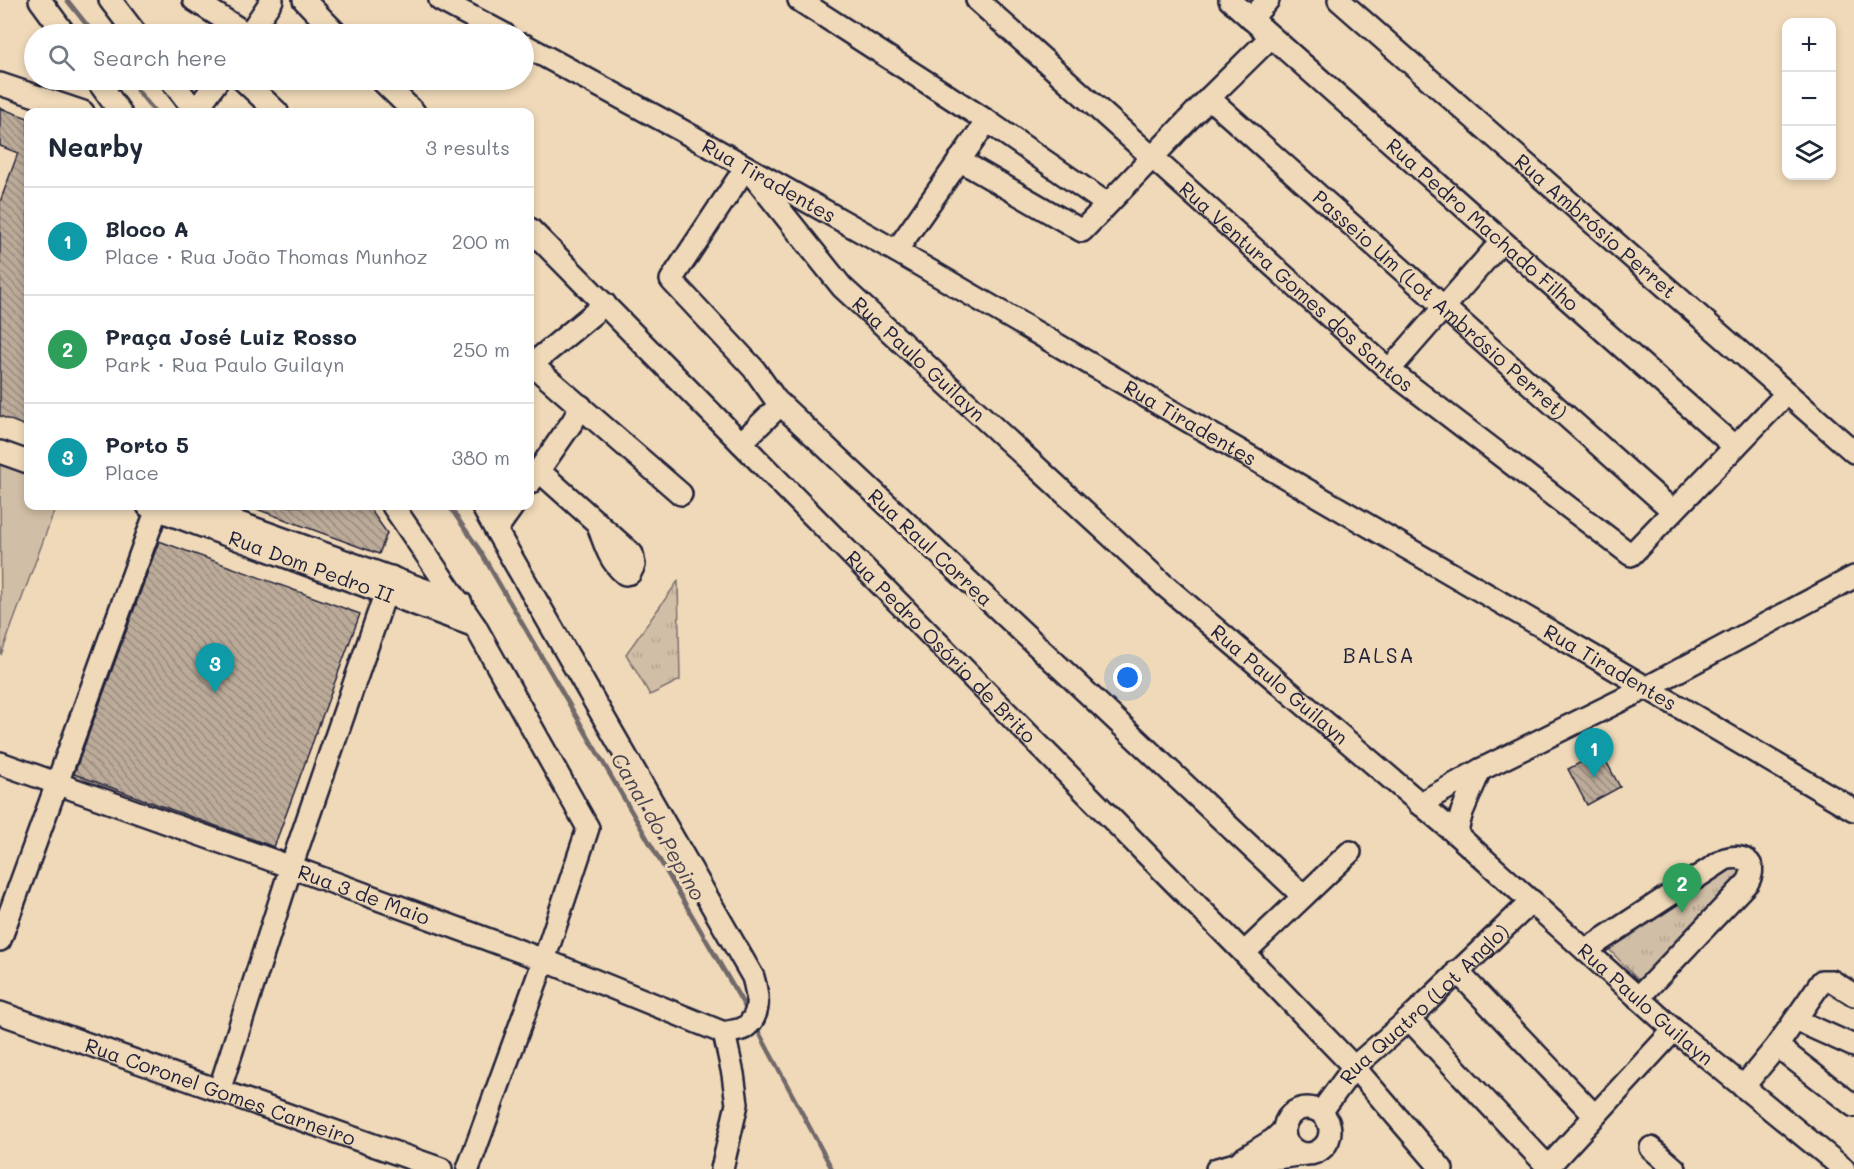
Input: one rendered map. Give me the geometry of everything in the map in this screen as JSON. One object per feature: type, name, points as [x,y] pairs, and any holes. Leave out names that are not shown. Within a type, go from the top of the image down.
[{"type":"street","points":[[40,0],[58,24]]},
{"type":"street","points":[[110,0],[128,24]]},
{"type":"street","points":[[194,0],[232,24]]},
{"type":"street","points":[[255,24],[272,0]]},
{"type":"street","points":[[304,0],[327,24]]},
{"type":"street","points":[[440,0],[485,24]]},
{"type":"street","points":[[799,0],[987,121],[1107,204]]},
{"type":"street","name":"Rua Ventura Gomes dos Santos","points":[[977,0],[1389,370],[1631,555],[1673,511]]},
{"type":"street","name":"Rua Pedro Machado Filho","points":[[1230,0],[1735,447]]},
{"type":"street","points":[[1251,19],[1268,0]]},
{"type":"street","name":"Rua Ambrósio Perret","points":[[1339,0],[1854,452]]},
{"type":"street","points":[[959,160],[1082,231],[1209,98],[1271,37]]},
{"type":"street","name":"Rua Tiradentes","points":[[534,50],[896,251],[1854,810]]},
{"type":"street","points":[[0,84],[71,108]]},
{"type":"street","points":[[104,90],[117,108]]},
{"type":"street","points":[[178,90],[192,108]]},
{"type":"street","points":[[198,108],[211,90]]},
{"type":"street","points":[[254,90],[273,108]]},
{"type":"street","points":[[391,90],[410,108]]},
{"type":"street","name":"Passeio Um (Lot Ambrósio Perret)","points":[[1209,98],[1673,511]]},
{"type":"street","points":[[896,251],[987,121]]},
{"type":"street","name":"Rua Raul Correa","points":[[746,167],[670,280],[754,369],[780,405],[1303,896]]},
{"type":"street","name":"Rua Paulo Guilayn","points":[[746,167],[842,287],[1164,585],[1456,834],[1674,1030],[1831,1165]]},
{"type":"street","name":"Rua Pedro Osório de Brito","points":[[534,233],[1244,953],[1353,1067],[1443,1169]]},
{"type":"street","points":[[1389,370],[1502,241]]},
{"type":"street","points":[[534,361],[606,304]]},
{"type":"street","points":[[534,367],[681,494]]},
{"type":"street","points":[[1673,511],[1787,393]]},
{"type":"street","points":[[741,443],[780,405]]},
{"type":"street","points":[[581,406],[534,476],[597,522]]},
{"type":"street","points":[[0,940],[153,510]]},
{"type":"street","name":"Rua Dom Pedro II","points":[[164,510],[286,548],[388,585],[475,626]]},
{"type":"street","name":"Rua Dom Pedro II","points":[[201,510],[286,548]]},
{"type":"street","points":[[396,510],[475,626],[588,828],[544,960],[468,1169]]},
{"type":"street","points":[[484,510],[753,977],[759,999],[741,1025],[733,1074],[737,1104],[722,1169]]},
{"type":"street","points":[[496,530],[510,510]]},
{"type":"street","points":[[1419,804],[1480,770],[1646,688],[1854,577]]},
{"type":"street","points":[[219,1091],[291,867],[388,585]]},
{"type":"street","name":"Rua Dom Pedro II","points":[[388,585],[460,603]]},
{"type":"street","name":"Rua 3 de Maio","points":[[0,763],[544,960],[741,1025]]},
{"type":"street","points":[[1456,834],[1462,812],[1480,770]]},
{"type":"street","points":[[1244,953],[1350,852]]},
{"type":"street","points":[[1586,951],[1725,859],[1733,856],[1743,857],[1752,866],[1753,873],[1748,882],[1638,998]]},
{"type":"street","name":"Rua Quatro (Lot Anglo)","points":[[1321,1112],[1353,1067],[1409,1019],[1456,971],[1532,901]]},
{"type":"street","points":[[1456,971],[1594,1114]]},
{"type":"street","points":[[1743,1088],[1777,1046],[1822,981],[1832,981],[1854,995]]},
{"type":"street","name":"Rua Coronel Gomes Carneiro","points":[[0,1013],[441,1169]]},
{"type":"street","points":[[1409,1019],[1549,1168],[1594,1114],[1674,1030]]},
{"type":"street","points":[[1796,1020],[1854,1047]]},
{"type":"street","points":[[1777,1046],[1854,1106]]},
{"type":"street","points":[[1226,1166],[1313,1153],[1325,1146],[1329,1139],[1329,1124],[1321,1112],[1314,1109],[1300,1109],[1288,1117],[1284,1130],[1285,1137],[1293,1149],[1305,1154]]},
{"type":"street","points":[[1226,1166],[1273,1140],[1284,1130]]},
{"type":"street","points":[[1651,1148],[1676,1169]]},
{"type":"green space","points":[[0,463],[24,472],[24,510],[55,510],[1,655]]},
{"type":"green space","points":[[678,581],[680,680],[650,695],[626,654]]},
{"type":"green space","points":[[1729,866],[1740,866],[1747,873],[1641,983],[1604,944]]},
{"type":"building","points":[[0,108],[24,117],[24,425],[0,416],[0,202],[18,153],[0,146]]},
{"type":"building","points":[[259,510],[371,510],[387,533],[379,554]]},
{"type":"building","points":[[159,541],[360,614],[274,847],[74,774]]},
{"type":"building","points":[[1601,752],[1620,787],[1587,805],[1568,769]]},
{"type":"waterway","name":"Canal do Pepino","points":[[67,0],[86,24]]},
{"type":"waterway","name":"Canal do Pepino","points":[[137,90],[152,108]]},
{"type":"waterway","name":"Canal do Pepino","points":[[452,510],[479,549],[748,1012]]},
{"type":"waterway","name":"Canal do Pepino","points":[[755,1025],[832,1169]]},
{"type":"place","name":"Porto 5","points":[[215,693]]},
{"type":"place","name":"Bloco A","points":[[1594,778]]},
{"type":"place","name":"Praça José Luiz Rosso","points":[[1682,913]]},
{"type":"district","name":"BALSA","points":[[1379,654]]}]
